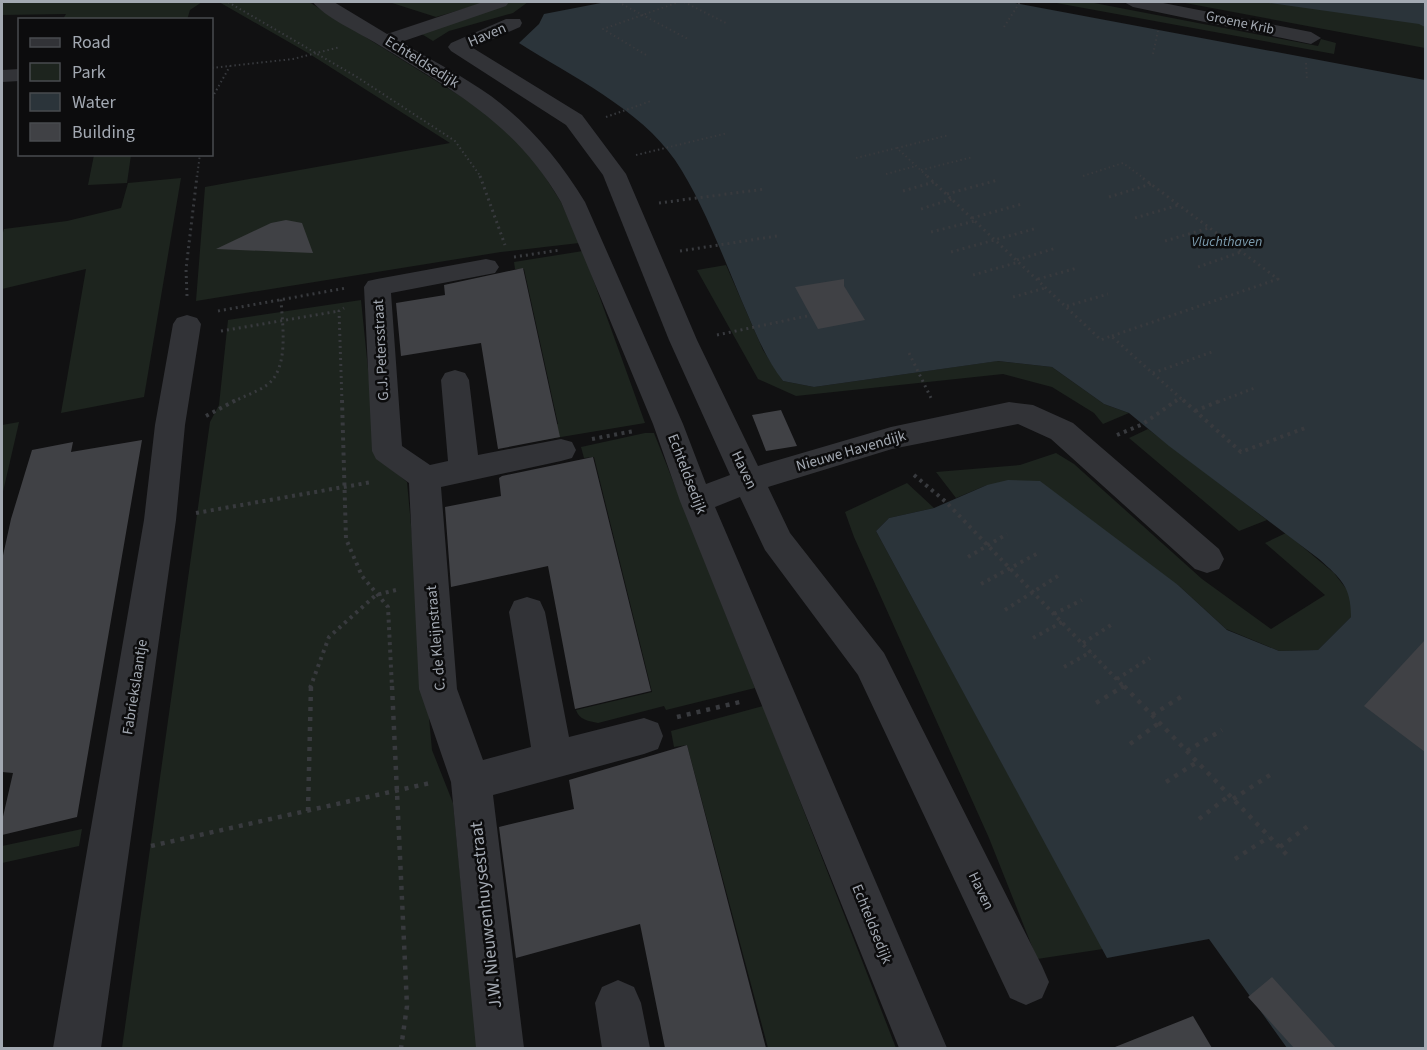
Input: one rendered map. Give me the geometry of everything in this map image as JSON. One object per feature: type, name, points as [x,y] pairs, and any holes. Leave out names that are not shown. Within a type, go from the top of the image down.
[{"type":"street","name":"Echteldsedijk","points":[[322,2],[484,101],[533,145],[554,170],[573,202],[668,424],[696,501],[923,1048]]},
{"type":"street","name":"Groene Krib","points":[[1133,2],[1311,38]]},
{"type":"street","points":[[387,40],[439,22],[506,12]]},
{"type":"street","name":"Haven","points":[[506,12],[458,47],[574,120],[614,174],[683,340],[777,541],[870,664],[1026,982]]},
{"type":"street","points":[[2,76],[18,75]]},
{"type":"street","points":[[377,287],[486,267]]},
{"type":"street","name":"G.J. Petersstraat","points":[[377,287],[387,451],[416,471]]},
{"type":"street","name":"Fabriekslaantje","points":[[77,1048],[160,520],[170,425],[187,324]]},
{"type":"street","points":[[455,380],[464,469]]},
{"type":"street","name":"Nieuwe Havendijk","points":[[696,501],[749,481],[891,438],[1009,412],[1022,413],[1062,431],[1207,560]]},
{"type":"street","points":[[416,471],[464,469],[561,450]]},
{"type":"street","name":"C. de Kleijnstraat","points":[[416,471],[431,581],[438,689],[467,770]]},
{"type":"street","points":[[527,612],[553,760]]},
{"type":"street","points":[[467,770],[553,760],[644,736]]},
{"type":"street","name":"J.W. Nieuwenhuysestraat","points":[[467,770],[500,1048]]},
{"type":"street","points":[[618,1003],[626,1048]]},
{"type":"path","points":[[228,2],[422,118],[455,141],[484,181],[506,249]]},
{"type":"path","points":[[618,2],[688,39]]},
{"type":"path","points":[[646,55],[603,29],[679,2]]},
{"type":"path","points":[[684,2],[726,23]]},
{"type":"path","points":[[1004,27],[1020,2]]},
{"type":"path","points":[[213,68],[262,64],[316,55],[334,49]]},
{"type":"path","points":[[213,96],[230,66]]},
{"type":"path","points":[[213,84],[218,86]]},
{"type":"path","points":[[608,116],[651,101]]},
{"type":"path","points":[[650,151],[728,133]]},
{"type":"path","points":[[856,158],[949,135]]},
{"type":"path","points":[[897,148],[1101,340],[1278,279],[1123,163],[1083,176]]},
{"type":"path","points":[[200,156],[186,269],[187,324],[202,333],[339,311],[377,287]]},
{"type":"path","points":[[921,170],[973,157]]},
{"type":"path","points":[[886,174],[916,166]]},
{"type":"path","points":[[947,195],[998,180]]},
{"type":"path","points":[[903,191],[934,183]]},
{"type":"path","points":[[1109,197],[1150,184]]},
{"type":"path","points":[[676,201],[765,189]]},
{"type":"path","points":[[921,208],[952,200]]},
{"type":"path","points":[[931,232],[1022,204]]},
{"type":"path","points":[[1135,218],[1179,205]]},
{"type":"path","points":[[1165,242],[1209,228]]},
{"type":"path","points":[[951,252],[1034,230]]},
{"type":"path","points":[[699,248],[777,236]]},
{"type":"path","points":[[973,275],[1056,248]]},
{"type":"path","points":[[523,256],[565,250]]},
{"type":"path","points":[[1198,267],[1242,252]]},
{"type":"path","points":[[1037,279],[1077,268]]},
{"type":"path","name":"G.J. Petersstraat","points":[[187,324],[214,312],[337,288],[377,287]]},
{"type":"path","points":[[1013,297],[1046,287]]},
{"type":"path","points":[[1066,306],[1108,294]]},
{"type":"path","points":[[170,425],[210,415],[268,384],[275,376],[281,359],[281,299]]},
{"type":"path","points":[[339,311],[346,539],[354,566],[364,583],[388,607],[407,1006],[401,1048]]},
{"type":"path","points":[[750,329],[807,316]]},
{"type":"path","points":[[1111,336],[1242,452],[1305,428]]},
{"type":"path","points":[[1153,373],[1212,351]]},
{"type":"path","points":[[909,353],[944,426]]},
{"type":"path","points":[[1195,411],[1257,387]]},
{"type":"path","points":[[1143,424],[1181,399]]},
{"type":"path","points":[[595,439],[636,431]]},
{"type":"path","points":[[160,520],[343,488],[416,471]]},
{"type":"path","points":[[914,475],[946,502],[1289,857]]},
{"type":"path","points":[[968,557],[1007,534]]},
{"type":"path","points":[[981,584],[1040,552]]},
{"type":"path","points":[[1005,610],[1061,574]]},
{"type":"path","points":[[308,810],[310,689],[313,676],[330,637],[376,595],[431,581]]},
{"type":"path","points":[[1054,614],[1082,600]]},
{"type":"path","points":[[1033,638],[1062,622]]},
{"type":"path","points":[[1083,643],[1111,625]]},
{"type":"path","points":[[1064,667],[1091,652]]},
{"type":"path","points":[[1117,679],[1150,658]]},
{"type":"path","points":[[1096,703],[1124,686]]},
{"type":"path","points":[[1152,715],[1184,695]]},
{"type":"path","points":[[683,716],[750,699]]},
{"type":"path","points":[[1130,744],[1159,723]]},
{"type":"path","points":[[1187,751],[1222,730]]},
{"type":"path","points":[[1166,782],[1197,762]]},
{"type":"path","points":[[109,855],[438,781],[467,770]]},
{"type":"path","points":[[1199,819],[1231,797],[1270,775]]},
{"type":"path","points":[[1280,847],[1312,823]]},
{"type":"path","points":[[1235,859],[1269,837]]},
{"type":"green space","points":[[2,2],[202,2],[190,10],[188,18],[64,18],[66,14],[2,15]]},
{"type":"green space","points":[[219,2],[309,2],[478,107],[512,136],[537,164],[561,202],[579,243],[501,252],[196,301],[205,187],[450,143],[308,53]]},
{"type":"green space","points":[[389,2],[487,2],[436,17]]},
{"type":"green space","points":[[510,2],[528,2],[513,13],[449,31],[433,41],[420,33]]},
{"type":"green space","points":[[1051,2],[1089,2],[1318,46],[1321,39],[1336,43],[1334,54]]},
{"type":"green space","points":[[1180,2],[1425,2],[1425,48]]},
{"type":"green space","points":[[94,156],[131,156],[127,183],[88,185]]},
{"type":"green space","points":[[181,178],[144,397],[61,413],[86,269],[2,289],[4,229],[67,221],[121,208],[128,183]]},
{"type":"green space","points":[[583,251],[645,423],[513,445],[500,441],[496,437],[558,424],[524,269],[515,269],[514,262]]},
{"type":"green space","points":[[726,265],[763,350],[783,381],[814,387],[997,361],[1052,367],[1104,404],[1129,413],[1103,424],[1094,413],[1052,387],[1003,374],[796,396],[758,379],[697,270]]},
{"type":"green space","points":[[361,300],[377,457],[407,482],[432,750],[453,803],[477,1048],[122,1048],[210,422],[219,405],[228,320]]},
{"type":"green space","points":[[19,422],[17,431],[2,496],[2,425]]},
{"type":"green space","points":[[1148,429],[1267,520],[1239,531],[1129,438]]},
{"type":"green space","points":[[654,433],[755,688],[666,710],[664,706],[598,723],[582,718],[576,710],[652,692],[594,457],[584,458],[581,447]]},
{"type":"green space","points":[[1056,453],[1074,464],[1202,579],[1271,629],[1325,595],[1265,543],[1286,533],[1334,573],[1351,595],[1351,617],[1318,650],[1279,651],[1226,629],[1178,585],[987,485],[956,498],[936,472],[1020,465]]},
{"type":"green space","points":[[907,483],[934,508],[889,518],[876,531],[1103,949],[1037,959],[989,838],[854,537],[845,512]]},
{"type":"green space","points":[[763,706],[896,1048],[768,1048],[687,745],[674,747],[671,731]]},
{"type":"green space","points":[[82,829],[79,846],[2,863],[2,846]]},
{"type":"water","name":"Vluchthaven","points":[[606,2],[1010,2],[1425,80],[1425,1048],[1287,1048],[1209,939],[1107,958],[876,531],[889,518],[934,508],[987,485],[1008,480],[1040,481],[1178,585],[1227,630],[1279,651],[1318,650],[1351,617],[1347,590],[1339,578],[1319,559],[1129,413],[1104,404],[1052,367],[998,361],[814,387],[783,381],[763,348],[696,195],[675,160],[643,125],[624,109],[519,43],[539,24],[544,14]]},
{"type":"water","points":[[1262,2],[1425,2],[1425,27],[1419,24]]},
{"type":"building","points":[[286,220],[302,223],[313,253],[216,249],[271,223]]},
{"type":"building","points":[[523,268],[560,437],[498,449],[481,343],[401,356],[396,303],[445,295],[444,285]]},
{"type":"building","points":[[844,279],[844,286],[865,320],[818,329],[795,287]]},
{"type":"building","points":[[781,410],[797,446],[766,451],[752,415]]},
{"type":"building","points":[[142,440],[77,817],[2,835],[2,821],[13,773],[2,772],[2,560],[11,519],[32,450],[73,442],[71,452]]},
{"type":"building","points":[[593,457],[651,691],[575,709],[548,566],[451,587],[445,507],[501,496],[499,478],[502,476]]},
{"type":"building","points":[[1425,640],[1425,752],[1364,706]]},
{"type":"building","points":[[687,745],[766,1048],[665,1048],[640,924],[516,958],[499,827],[574,809],[569,780]]},
{"type":"building","points":[[1272,977],[1336,1048],[1294,1048],[1248,997]]},
{"type":"building","points":[[1193,1016],[1212,1048],[1115,1048],[1115,1047]]}]
